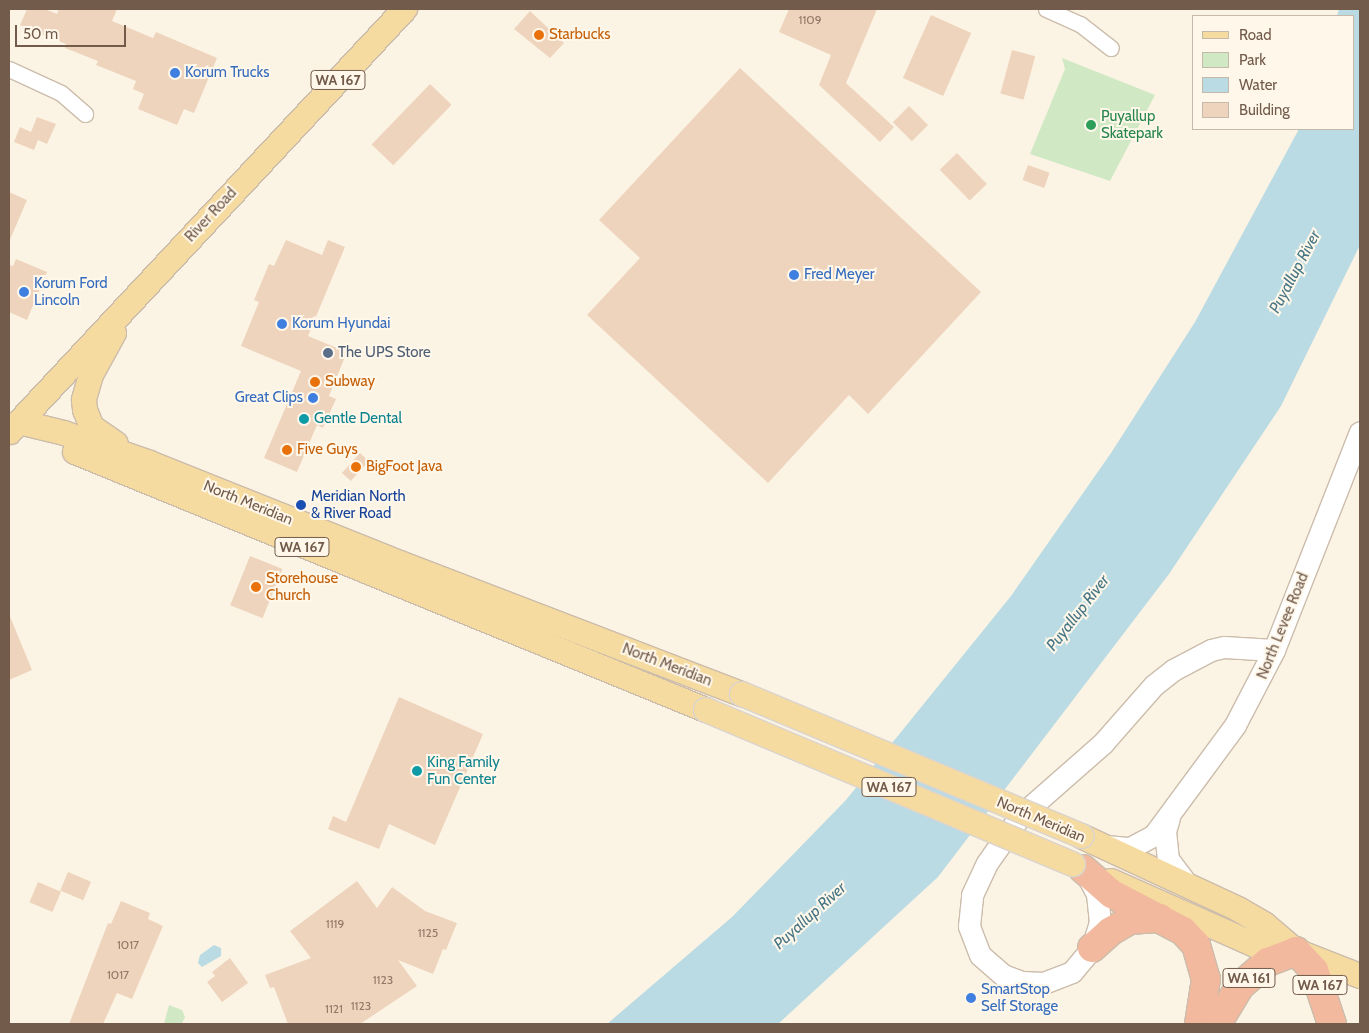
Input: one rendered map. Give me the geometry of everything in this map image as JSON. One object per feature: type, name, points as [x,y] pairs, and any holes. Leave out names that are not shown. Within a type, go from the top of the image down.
[{"type":"highway","name":"WA 167","points":[[1078,866],[1112,894],[1183,931],[1196,945],[1202,958],[1206,979],[1199,1024]]},
{"type":"highway","points":[[1092,948],[1130,920],[1160,918]]},
{"type":"highway","name":"WA 167","points":[[1296,951],[1314,970],[1332,1024]]},
{"type":"highway","name":"WA 161","points":[[1217,1024],[1240,986],[1268,962],[1296,951]]},
{"type":"main road","name":"River Road","points":[[12,425],[139,293],[404,9]]},
{"type":"main road","name":"WA 167","points":[[139,293],[98,361],[87,386],[84,410],[92,427],[150,463]]},
{"type":"main road","name":"North Meridian","points":[[12,425],[64,433],[150,463],[387,558],[742,694],[1090,840],[1187,884],[1264,924],[1296,951]]},
{"type":"main road","name":"North Meridian","points":[[12,425],[199,505],[706,710],[1078,866],[1257,946],[1296,951],[1360,976]]},
{"type":"street","points":[[1046,9],[1080,24],[1111,48]]},
{"type":"street","points":[[9,69],[61,93],[85,114]]},
{"type":"street","name":"North Levee Road","points":[[1176,804],[1236,725],[1274,650],[1360,432]]},
{"type":"street","points":[[1078,866],[1097,894],[1100,922],[1092,948],[1072,972],[1043,983],[1012,980],[986,963],[971,936],[969,910],[980,878],[1000,840],[1020,816],[1103,743],[1154,685],[1173,670],[1211,650],[1224,647],[1274,650]]},
{"type":"street","points":[[1090,840],[1119,848],[1142,844],[1154,835],[1176,804]]},
{"type":"street","points":[[1176,804],[1165,831],[1165,847],[1174,870],[1187,884]]},
{"type":"green space","name":"Puyallup Skatepark","points":[[1062,58],[1155,95],[1110,181],[1030,154],[1065,69]]},
{"type":"green space","points":[[169,1005],[182,1010],[185,1017],[182,1023],[164,1024]]},
{"type":"water","name":"Puyallup River","points":[[1339,9],[1360,9],[1360,245],[1281,406],[1169,574],[938,877],[778,1024],[607,1024],[732,917],[846,800],[1011,596],[1111,453],[1195,322],[1298,130],[1354,130],[1354,15],[1337,15]]},
{"type":"water","points":[[214,945],[221,948],[221,956],[202,967],[198,963],[200,955]]},
{"type":"building","points":[[27,9],[45,9],[57,14],[59,9],[117,9],[112,21],[153,38],[156,32],[217,58],[194,113],[184,109],[177,125],[138,109],[144,94],[133,89],[136,81],[96,65],[98,61],[65,48],[66,44],[20,25]]},
{"type":"building","points":[[789,9],[877,9],[846,83],[894,127],[880,142],[819,85],[831,55],[779,32]]},
{"type":"building","name":"Starbucks","points":[[530,11],[564,43],[550,58],[514,29]]},
{"type":"building","points":[[931,15],[971,33],[943,96],[903,78]]},
{"type":"building","points":[[1012,50],[1035,56],[1024,100],[1000,93]]},
{"type":"building","name":"Fred Meyer","points":[[740,68],[981,292],[868,414],[849,395],[768,483],[587,315],[640,258],[599,220]]},
{"type":"building","points":[[430,84],[452,105],[393,165],[372,144]]},
{"type":"building","points":[[909,106],[928,125],[912,141],[893,122]]},
{"type":"building","points":[[37,117],[56,124],[47,144],[38,140],[34,150],[14,142],[20,127],[31,132]]},
{"type":"building","points":[[957,153],[987,184],[970,201],[940,170]]},
{"type":"building","points":[[1028,165],[1050,173],[1044,188],[1023,180]]},
{"type":"building","points":[[9,192],[27,200],[9,242]]},
{"type":"building","points":[[286,240],[322,255],[328,240],[345,247],[308,336],[347,352],[329,396],[336,399],[323,428],[317,425],[297,472],[264,458],[301,371],[241,346],[259,302],[254,300],[269,264],[274,266]]},
{"type":"building","name":"Korum Ford Lincoln","points":[[16,259],[47,272],[27,320],[9,312],[9,265],[13,266]]},
{"type":"building","name":"BigFoot Java","points":[[360,453],[369,461],[351,481],[342,473]]},
{"type":"building","name":"Storehouse Church","points":[[250,556],[282,569],[263,618],[230,605]]},
{"type":"building","points":[[9,614],[32,670],[9,680]]},
{"type":"building","name":"King Family Fun Center","points":[[399,697],[483,734],[435,845],[389,824],[379,849],[328,829],[333,816],[346,822]]},
{"type":"building","points":[[68,872],[91,882],[83,900],[60,890]]},
{"type":"building","points":[[357,881],[377,908],[392,887],[425,911],[457,923],[446,950],[443,949],[433,974],[398,960],[417,986],[360,1024],[288,1024],[274,987],[270,988],[265,975],[311,958],[290,931]]},
{"type":"building","points":[[38,882],[61,892],[52,912],[29,902]]},
{"type":"building","points":[[121,901],[150,913],[148,919],[163,926],[132,999],[117,993],[103,1024],[69,1024],[108,923],[111,924]]},
{"type":"building","points":[[230,958],[248,983],[222,1002],[207,982],[215,976],[212,972]]},
{"type":"place","name":"Starbucks","points":[[539,35]]},
{"type":"place","name":"Korum Trucks","points":[[175,73]]},
{"type":"place","name":"Puyallup Skatepark","points":[[1091,125]]},
{"type":"place","name":"Fred Meyer","points":[[794,275]]},
{"type":"place","name":"Korum Ford Lincoln","points":[[24,292]]},
{"type":"place","name":"Korum Hyundai","points":[[282,324]]},
{"type":"place","name":"The UPS Store","points":[[328,353]]},
{"type":"place","name":"Subway","points":[[315,382]]},
{"type":"place","name":"Great Clips","points":[[313,398]]},
{"type":"place","name":"Gentle Dental","points":[[304,419]]},
{"type":"place","name":"Five Guys","points":[[287,450]]},
{"type":"place","name":"BigFoot Java","points":[[356,467]]},
{"type":"place","name":"Meridian North & River Road","points":[[301,505]]},
{"type":"place","name":"Storehouse Church","points":[[256,587]]},
{"type":"place","name":"King Family Fun Center","points":[[417,771]]},
{"type":"place","name":"SmartStop Self Storage","points":[[971,998]]}]
